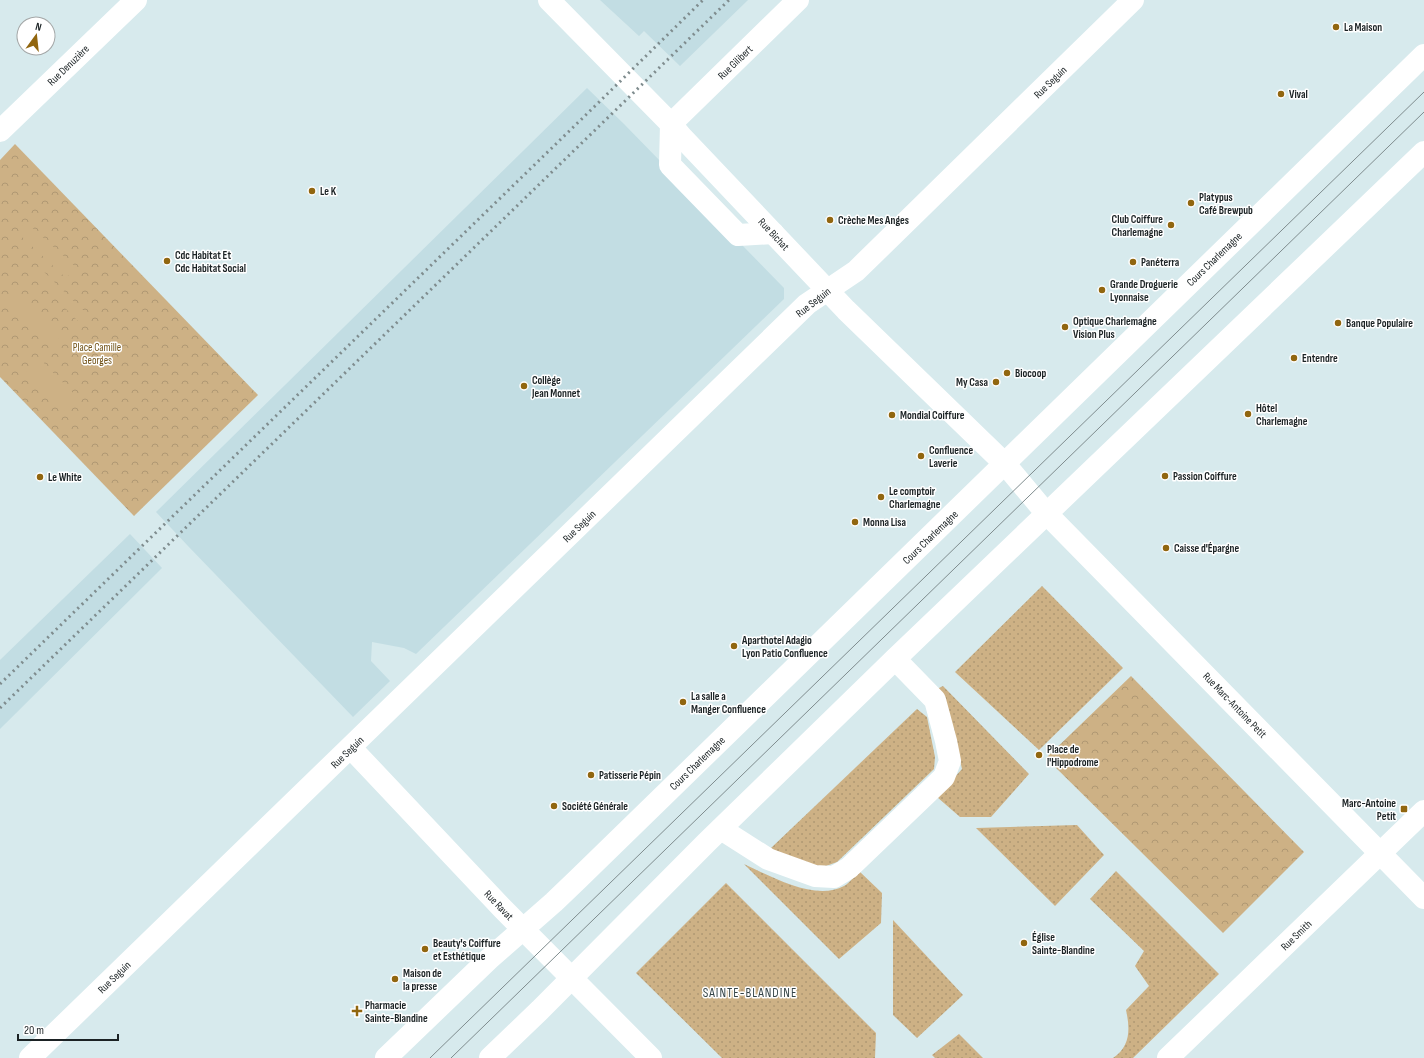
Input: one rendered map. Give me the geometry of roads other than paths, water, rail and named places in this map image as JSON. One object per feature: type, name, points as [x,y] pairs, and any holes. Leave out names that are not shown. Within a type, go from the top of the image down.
[{"type":"street","name":"Rue Denuzière","points":[[0,131],[136,0]]},
{"type":"street","name":"Rue Bichat","points":[[549,0],[671,124],[827,290],[1005,464]]},
{"type":"street","name":"Rue Gilibert","points":[[671,124],[798,0]]},
{"type":"street","name":"Rue Seguin","points":[[30,1058],[807,304],[856,271],[1133,0]]},
{"type":"street","name":"Cours Charlemagne","points":[[386,1058],[489,958],[564,892],[1424,55]]},
{"type":"street","points":[[490,1058],[895,659],[1424,152]]},
{"type":"street","points":[[1005,464],[1046,513]]},
{"type":"street","name":"Rue Marc-Antoine Petit","points":[[1046,513],[1424,898]]},
{"type":"street","points":[[721,829],[768,859],[815,876],[834,878],[849,868],[944,777],[950,761],[934,700],[895,659]]},
{"type":"street","name":"Rue Ravat","points":[[351,748],[523,929],[651,1058]]},
{"type":"street","name":"Rue Smith","points":[[1168,1058],[1424,811]]},
{"type":"tram line","points":[[430,1058],[1424,92]]},
{"type":"tram line","points":[[451,1058],[1424,112]]},
{"type":"railway","points":[[0,684],[703,0]]},
{"type":"railway","points":[[0,708],[729,0]]},
{"type":"place","name":"La Maison","points":[[1336,27]]},
{"type":"place","name":"Vival","points":[[1281,94]]},
{"type":"place","name":"Le K","points":[[312,191]]},
{"type":"place","name":"Platypus Café Brewpub","points":[[1191,203]]},
{"type":"place","name":"Crèche Mes Anges","points":[[830,220]]},
{"type":"place","name":"Club Coiffure Charlemagne","points":[[1171,225]]},
{"type":"place","name":"Cdc Habitat Et Cdc Habitat Social","points":[[167,261]]},
{"type":"place","name":"Panéterra","points":[[1133,262]]},
{"type":"place","name":"Grande Droguerie Lyonnaise","points":[[1102,290]]},
{"type":"place","name":"Banque Populaire","points":[[1338,323]]},
{"type":"place","name":"Optique Charlemagne Vision Plus","points":[[1065,327]]},
{"type":"place","name":"Entendre","points":[[1294,358]]},
{"type":"place","name":"Biocoop","points":[[1007,373]]},
{"type":"place","name":"My Casa","points":[[996,382]]},
{"type":"place","name":"Collège Jean Monnet","points":[[524,386]]},
{"type":"place","name":"Hôtel Charlemagne","points":[[1248,414]]},
{"type":"place","name":"Mondial Coiffure","points":[[892,415]]},
{"type":"place","name":"Confluence Laverie","points":[[921,456]]},
{"type":"place","name":"Passion Coiffure","points":[[1165,476]]},
{"type":"place","name":"Le White","points":[[40,477]]},
{"type":"place","name":"Le comptoir Charlemagne","points":[[881,497]]},
{"type":"place","name":"Monna Lisa","points":[[855,522]]},
{"type":"place","name":"Caisse d'Épargne","points":[[1166,548]]},
{"type":"place","name":"Aparthotel Adagio Lyon Patio Confluence","points":[[734,646]]},
{"type":"place","name":"La salle a Manger Confluence","points":[[683,702]]},
{"type":"place","name":"Place de l'Hippodrome","points":[[1039,755]]},
{"type":"place","name":"Patisserie Pépin","points":[[591,775]]},
{"type":"place","name":"Société Générale","points":[[554,806]]},
{"type":"place","name":"Marc-Antoine Petit","points":[[1404,809]]},
{"type":"place","name":"Église Sainte-Blandine","points":[[1024,943]]},
{"type":"place","name":"Beauty's Coiffure et Esthétique","points":[[425,949]]},
{"type":"place","name":"Maison de la presse","points":[[395,979]]},
{"type":"place","name":"Pharmacie Sainte-Blandine","points":[[357,1011]]},
{"type":"district","name":"SAINTE-BLANDINE","points":[[750,992]]},
{"type":"park label","name":"Place Camille Georges","points":[[97,353]]}]
